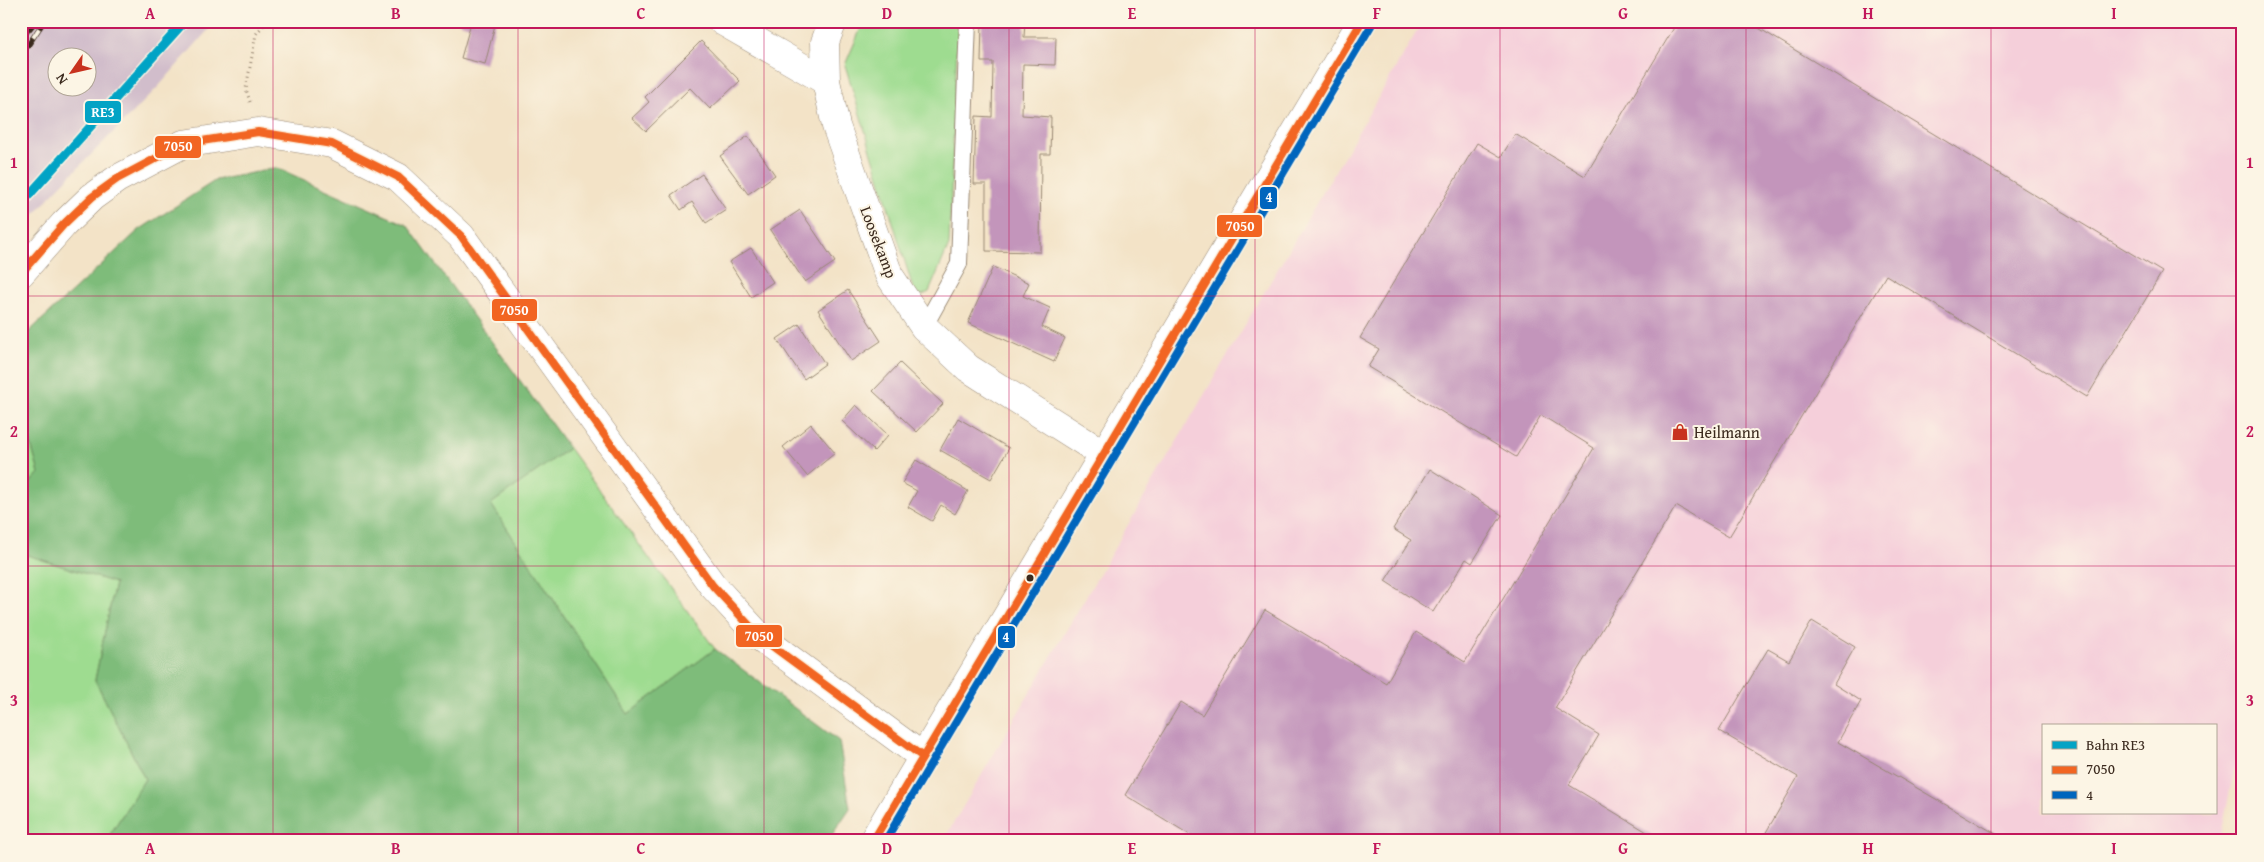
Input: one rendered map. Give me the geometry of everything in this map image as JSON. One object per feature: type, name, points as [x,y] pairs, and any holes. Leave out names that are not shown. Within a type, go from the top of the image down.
[{"type":"street","points":[[722,21],[826,81]]},
{"type":"street","name":"Loosekamp","points":[[833,21],[825,42],[826,81],[836,126],[889,275],[924,328],[968,368],[1105,455]]},
{"type":"street","points":[[873,841],[1105,455],[1362,21]]},
{"type":"street","points":[[21,273],[64,224],[92,197],[116,179],[183,144],[258,132],[332,144],[398,176],[462,236],[713,586],[760,637],[923,757]]},
{"type":"lane","points":[[924,328],[959,264],[968,21]]},
{"type":"path","points":[[258,132],[246,90],[256,34],[267,21]]},
{"type":"path","points":[[21,472],[27,485],[21,487]]},
{"type":"shaded area","points":[[21,21],[216,21],[159,86],[54,192],[21,230]]},
{"type":"shaded area","points":[[1423,21],[2243,21],[2243,725],[2220,841],[943,841]]},
{"type":"green space","points":[[864,21],[958,21],[949,245],[929,292],[916,298],[845,65]]},
{"type":"green space","points":[[277,168],[407,225],[569,448],[491,504],[628,714],[715,649],[839,741],[850,808],[828,841],[106,841],[145,779],[95,680],[115,583],[21,553],[21,493],[39,473],[21,409],[21,339],[139,230],[216,180]]},
{"type":"green space","points":[[21,409],[39,473],[21,493]]},
{"type":"green space","points":[[569,448],[715,649],[628,714],[491,504]]},
{"type":"green space","points":[[21,553],[115,583],[95,680],[145,779],[106,841],[21,841]]},
{"type":"building","points":[[459,21],[496,21],[485,64],[461,58],[470,26],[459,23]]},
{"type":"building","points":[[982,21],[1025,21],[1024,37],[1056,37],[1055,65],[1023,64],[1022,115],[1051,117],[1050,154],[1041,154],[1040,252],[986,251],[986,184],[974,184],[976,116],[992,117],[993,62],[981,62]]},
{"type":"building","name":"Heilmann","points":[[1678,21],[1747,21],[2162,272],[2087,397],[1886,275],[1729,537],[1676,506],[1555,708],[1599,735],[1569,785],[1662,841],[1200,841],[1125,795],[1181,702],[1202,715],[1265,610],[1386,683],[1416,632],[1465,662],[1594,448],[1541,415],[1516,457],[1368,367],[1379,349],[1360,338],[1477,143],[1501,157],[1515,134],[1585,176]]},
{"type":"building","points":[[701,41],[740,81],[710,109],[690,88],[646,131],[632,118],[649,102],[645,97]]},
{"type":"building","points":[[748,136],[775,175],[748,194],[720,156]]},
{"type":"building","points":[[702,174],[726,210],[706,223],[692,202],[681,210],[671,195]]},
{"type":"building","points":[[800,210],[835,262],[805,282],[770,230]]},
{"type":"building","points":[[751,248],[773,282],[751,297],[729,262]]},
{"type":"building","points":[[993,267],[1029,283],[1023,296],[1050,308],[1042,327],[1065,338],[1054,362],[968,323]]},
{"type":"building","points":[[848,290],[881,341],[851,361],[818,310]]},
{"type":"building","points":[[799,324],[825,364],[804,379],[777,339]]},
{"type":"building","points":[[900,363],[943,404],[917,432],[873,391]]},
{"type":"building","points":[[856,405],[888,435],[874,451],[842,421]]},
{"type":"building","points":[[958,418],[1009,448],[991,479],[940,450]]},
{"type":"building","points":[[811,424],[835,453],[807,476],[783,447]]},
{"type":"building","points":[[916,460],[968,491],[955,514],[941,505],[932,521],[908,507],[917,491],[902,483]]},
{"type":"building","points":[[1430,469],[1502,515],[1472,563],[1466,559],[1433,612],[1385,581],[1411,540],[1393,529]]},
{"type":"building","points":[[1812,621],[1855,647],[1834,684],[1861,701],[1838,742],[2008,841],[1761,841],[1798,777],[1719,731],[1768,649],[1789,661]]},
{"type":"railway","points":[[21,39],[36,21]]},
{"type":"railway","points":[[21,56],[44,21]]},
{"type":"rail line","name":"RE3","points":[[21,204],[185,21]]},
{"type":"transit line","name":"7050","points":[[873,841],[1362,21]]},
{"type":"transit line","name":"4","points":[[885,841],[1371,26]]},
{"type":"transit line","name":"7050","points":[[21,273],[64,224],[92,197],[117,179],[183,144],[258,132],[332,144],[398,177],[461,236],[713,586],[760,637],[923,757]]},
{"type":"place","name":"Heilmann","points":[[1680,432]]}]
